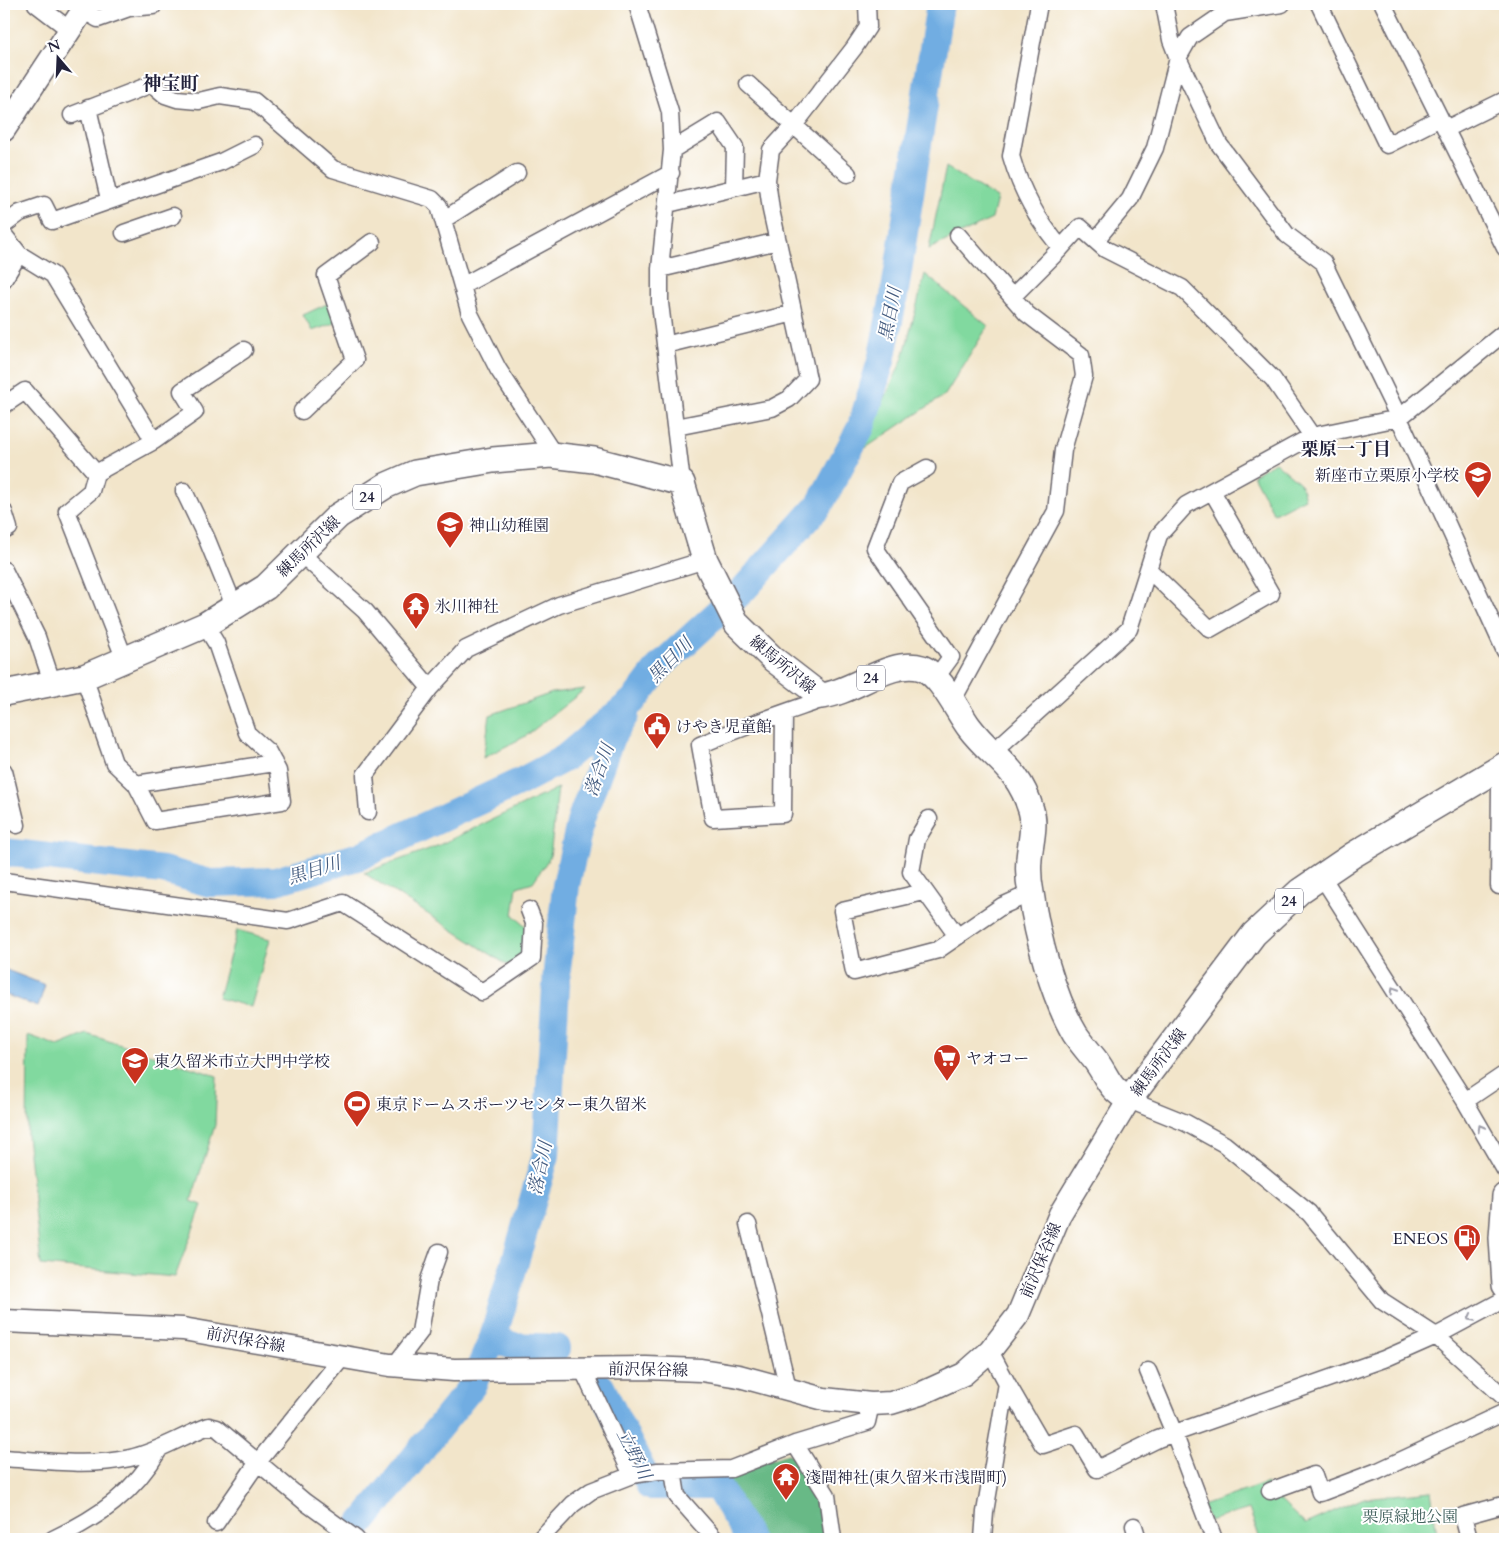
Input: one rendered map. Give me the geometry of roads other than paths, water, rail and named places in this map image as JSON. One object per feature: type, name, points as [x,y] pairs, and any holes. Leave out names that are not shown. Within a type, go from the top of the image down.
[{"type":"main road","points":[[4,130],[85,7]]},
{"type":"main road","name":"練馬所沢線","points":[[4,693],[84,677],[205,625],[236,608],[266,587],[299,552],[338,516],[385,486],[416,473],[493,460],[551,455],[594,460],[682,483],[705,560],[714,582],[737,624],[773,659],[821,696],[834,695],[884,672],[902,667],[922,668],[935,679],[953,700],[969,727],[1012,771],[1024,791],[1032,813],[1029,860],[1030,893],[1050,976],[1075,1033],[1097,1062],[1112,1090],[1129,1100],[1254,934],[1300,891],[1321,875],[1505,765]]},
{"type":"main road","name":"前沢保谷線","points":[[4,1321],[183,1329],[394,1366],[454,1370],[582,1368],[702,1370],[739,1376],[824,1399],[870,1404],[890,1403],[920,1394],[964,1374],[990,1351],[1018,1315],[1060,1214],[1129,1100]]},
{"type":"main road","points":[[1505,1196],[1502,1238],[1505,1285]]},
{"type":"street","points":[[36,4],[70,30]]},
{"type":"street","points":[[637,4],[670,112],[671,173],[660,269],[660,303],[682,483]]},
{"type":"street","points":[[676,427],[772,408],[789,399],[808,379],[778,241],[767,180],[771,150],[795,124],[868,27],[867,4]]},
{"type":"street","points":[[1039,4],[1011,156],[1018,180],[1039,223],[1060,248]]},
{"type":"street","points":[[1164,4],[1171,40],[1178,58],[1219,144],[1287,235],[1323,262],[1399,418],[1505,651]]},
{"type":"street","points":[[1096,240],[1130,199],[1155,148],[1178,58],[1190,37],[1225,13],[1282,4]]},
{"type":"street","points":[[1318,4],[1387,145],[1505,100]]},
{"type":"street","points":[[1383,4],[1505,248]]},
{"type":"street","points":[[85,7],[98,19],[129,8],[152,6]]},
{"type":"street","points":[[72,115],[152,84],[165,95],[177,99],[200,101],[220,96],[254,101],[334,169],[432,199],[440,206],[470,314],[498,369],[551,450],[551,455]]},
{"type":"street","points":[[748,84],[795,124],[848,174]]},
{"type":"street","points":[[88,108],[109,199]]},
{"type":"street","points":[[672,150],[718,122],[735,147],[734,188]]},
{"type":"street","points":[[4,224],[20,213],[44,205],[52,221],[109,199],[222,162],[255,145]]},
{"type":"street","points":[[443,220],[517,173]]},
{"type":"street","points":[[462,286],[671,173]]},
{"type":"street","points":[[668,204],[767,180]]},
{"type":"street","points":[[124,233],[173,216]]},
{"type":"street","points":[[1012,297],[1080,227],[1105,248],[1182,288],[1273,379],[1312,436]]},
{"type":"street","points":[[4,235],[19,254],[53,275],[154,441]]},
{"type":"street","points":[[953,700],[1056,511],[1063,450],[1084,376],[1081,355],[1027,314],[958,235]]},
{"type":"street","points":[[660,269],[778,241]]},
{"type":"street","points":[[302,411],[355,360],[326,276],[372,242]]},
{"type":"street","points":[[4,279],[19,254]]},
{"type":"street","points":[[665,345],[794,313]]},
{"type":"street","points":[[993,752],[1129,629],[1159,535],[1186,505],[1312,436],[1399,418],[1505,332]]},
{"type":"street","points":[[125,660],[67,511],[91,491],[96,473],[154,441],[195,412],[182,391],[244,350]]},
{"type":"street","points":[[4,405],[25,391],[96,473]]},
{"type":"street","points":[[927,468],[900,483],[875,548],[951,657],[935,679]]},
{"type":"street","points":[[184,491],[206,536],[236,608]]},
{"type":"street","points":[[1148,569],[1210,628],[1271,594],[1212,491]]},
{"type":"street","points":[[4,512],[9,528],[4,531]]},
{"type":"street","points":[[299,552],[365,612],[430,688]]},
{"type":"street","points":[[368,812],[365,775],[430,688],[466,649],[559,605],[705,560]]},
{"type":"street","points":[[4,570],[37,637],[53,684]]},
{"type":"street","points":[[84,677],[114,763],[136,784],[155,821],[282,801],[278,771],[268,752],[247,733],[216,643],[205,625]]},
{"type":"street","points":[[784,713],[783,814],[713,818],[700,745],[740,728],[784,713],[818,702],[821,696]]},
{"type":"street","points":[[136,784],[274,763]]},
{"type":"street","points":[[1505,765],[1500,785],[1499,886],[1505,885]]},
{"type":"street","points":[[4,771],[17,825]]},
{"type":"street","points":[[928,819],[918,839],[911,872],[957,936]]},
{"type":"street","points":[[1321,875],[1465,1101],[1505,1170]]},
{"type":"street","points":[[4,881],[288,921],[343,903],[482,992],[532,958],[534,923],[529,910]]},
{"type":"street","points":[[924,892],[842,911],[854,972],[938,950],[1002,906],[1030,893]]},
{"type":"street","points":[[1465,1101],[1505,1074]]},
{"type":"street","points":[[1129,1100],[1186,1123],[1224,1144],[1309,1214],[1382,1300],[1436,1336],[1505,1398]]},
{"type":"street","points":[[748,1224],[788,1388]]},
{"type":"street","points":[[394,1366],[420,1332],[429,1280],[439,1252]]},
{"type":"street","points":[[990,1351],[1043,1445],[1076,1434],[1097,1469],[1174,1433],[1364,1368],[1436,1336],[1505,1299]]},
{"type":"street","points":[[216,1522],[258,1462],[342,1358]]},
{"type":"street","points":[[582,1368],[635,1474]]},
{"type":"street","points":[[1148,1371],[1174,1433],[1214,1539]]},
{"type":"street","points":[[983,1539],[985,1512],[1007,1383]]},
{"type":"street","points":[[540,1539],[573,1504],[591,1491],[635,1474],[670,1480],[732,1469],[795,1444],[867,1422],[870,1404]]},
{"type":"street","points":[[1270,1491],[1314,1475],[1320,1493],[1378,1471],[1505,1412]]},
{"type":"street","points":[[4,1458],[89,1464],[131,1458],[160,1448],[209,1426],[217,1428],[305,1502],[356,1539]]},
{"type":"street","points":[[795,1444],[826,1495],[833,1539]]},
{"type":"street","points":[[54,1539],[119,1501],[152,1462],[160,1448]]},
{"type":"street","points":[[670,1480],[715,1539]]},
{"type":"street","points":[[1469,1539],[1463,1516],[1503,1505],[1505,1507]]},
{"type":"water","points":[[4,969],[45,985],[38,1007],[4,994]]},
{"type":"waterway","name":"黒目川","points":[[4,852],[163,870],[210,883],[276,881],[360,856],[522,781],[565,758],[635,699],[660,666],[743,590],[820,504],[861,427],[881,361],[894,296],[940,4]]},
{"type":"waterway","name":"落合川","points":[[349,1539],[472,1386],[493,1338],[546,1155],[557,970],[566,885],[581,819],[611,737],[625,715]]},
{"type":"waterway","name":"立野川","points":[[493,1338],[513,1346],[557,1348]]},
{"type":"waterway","name":"立野川","points":[[601,1387],[650,1486],[717,1486],[749,1539]]},
{"type":"place","name":"新座市立栗原小学校","points":[[1478,499]]},
{"type":"place","name":"神山幼稚園","points":[[450,549]]},
{"type":"place","name":"氷川神社","points":[[416,630]]},
{"type":"place","name":"けやき児童館","points":[[657,750]]},
{"type":"place","name":"ヤオコー","points":[[947,1082]]},
{"type":"place","name":"東久留米市立大門中学校","points":[[135,1085]]},
{"type":"place","name":"東京ドームスポーツセンター東久留米","points":[[357,1128]]},
{"type":"place","name":"ENEOS","points":[[1467,1262]]},
{"type":"place","name":"淺間神社(東久留米市浅間町)","points":[[786,1501]]},
{"type":"district","name":"神宝町","points":[[171,83]]},
{"type":"district","name":"栗原一丁目","points":[[1346,449]]},
{"type":"park label","name":"栗原緑地公園","points":[[1410,1516]]}]
